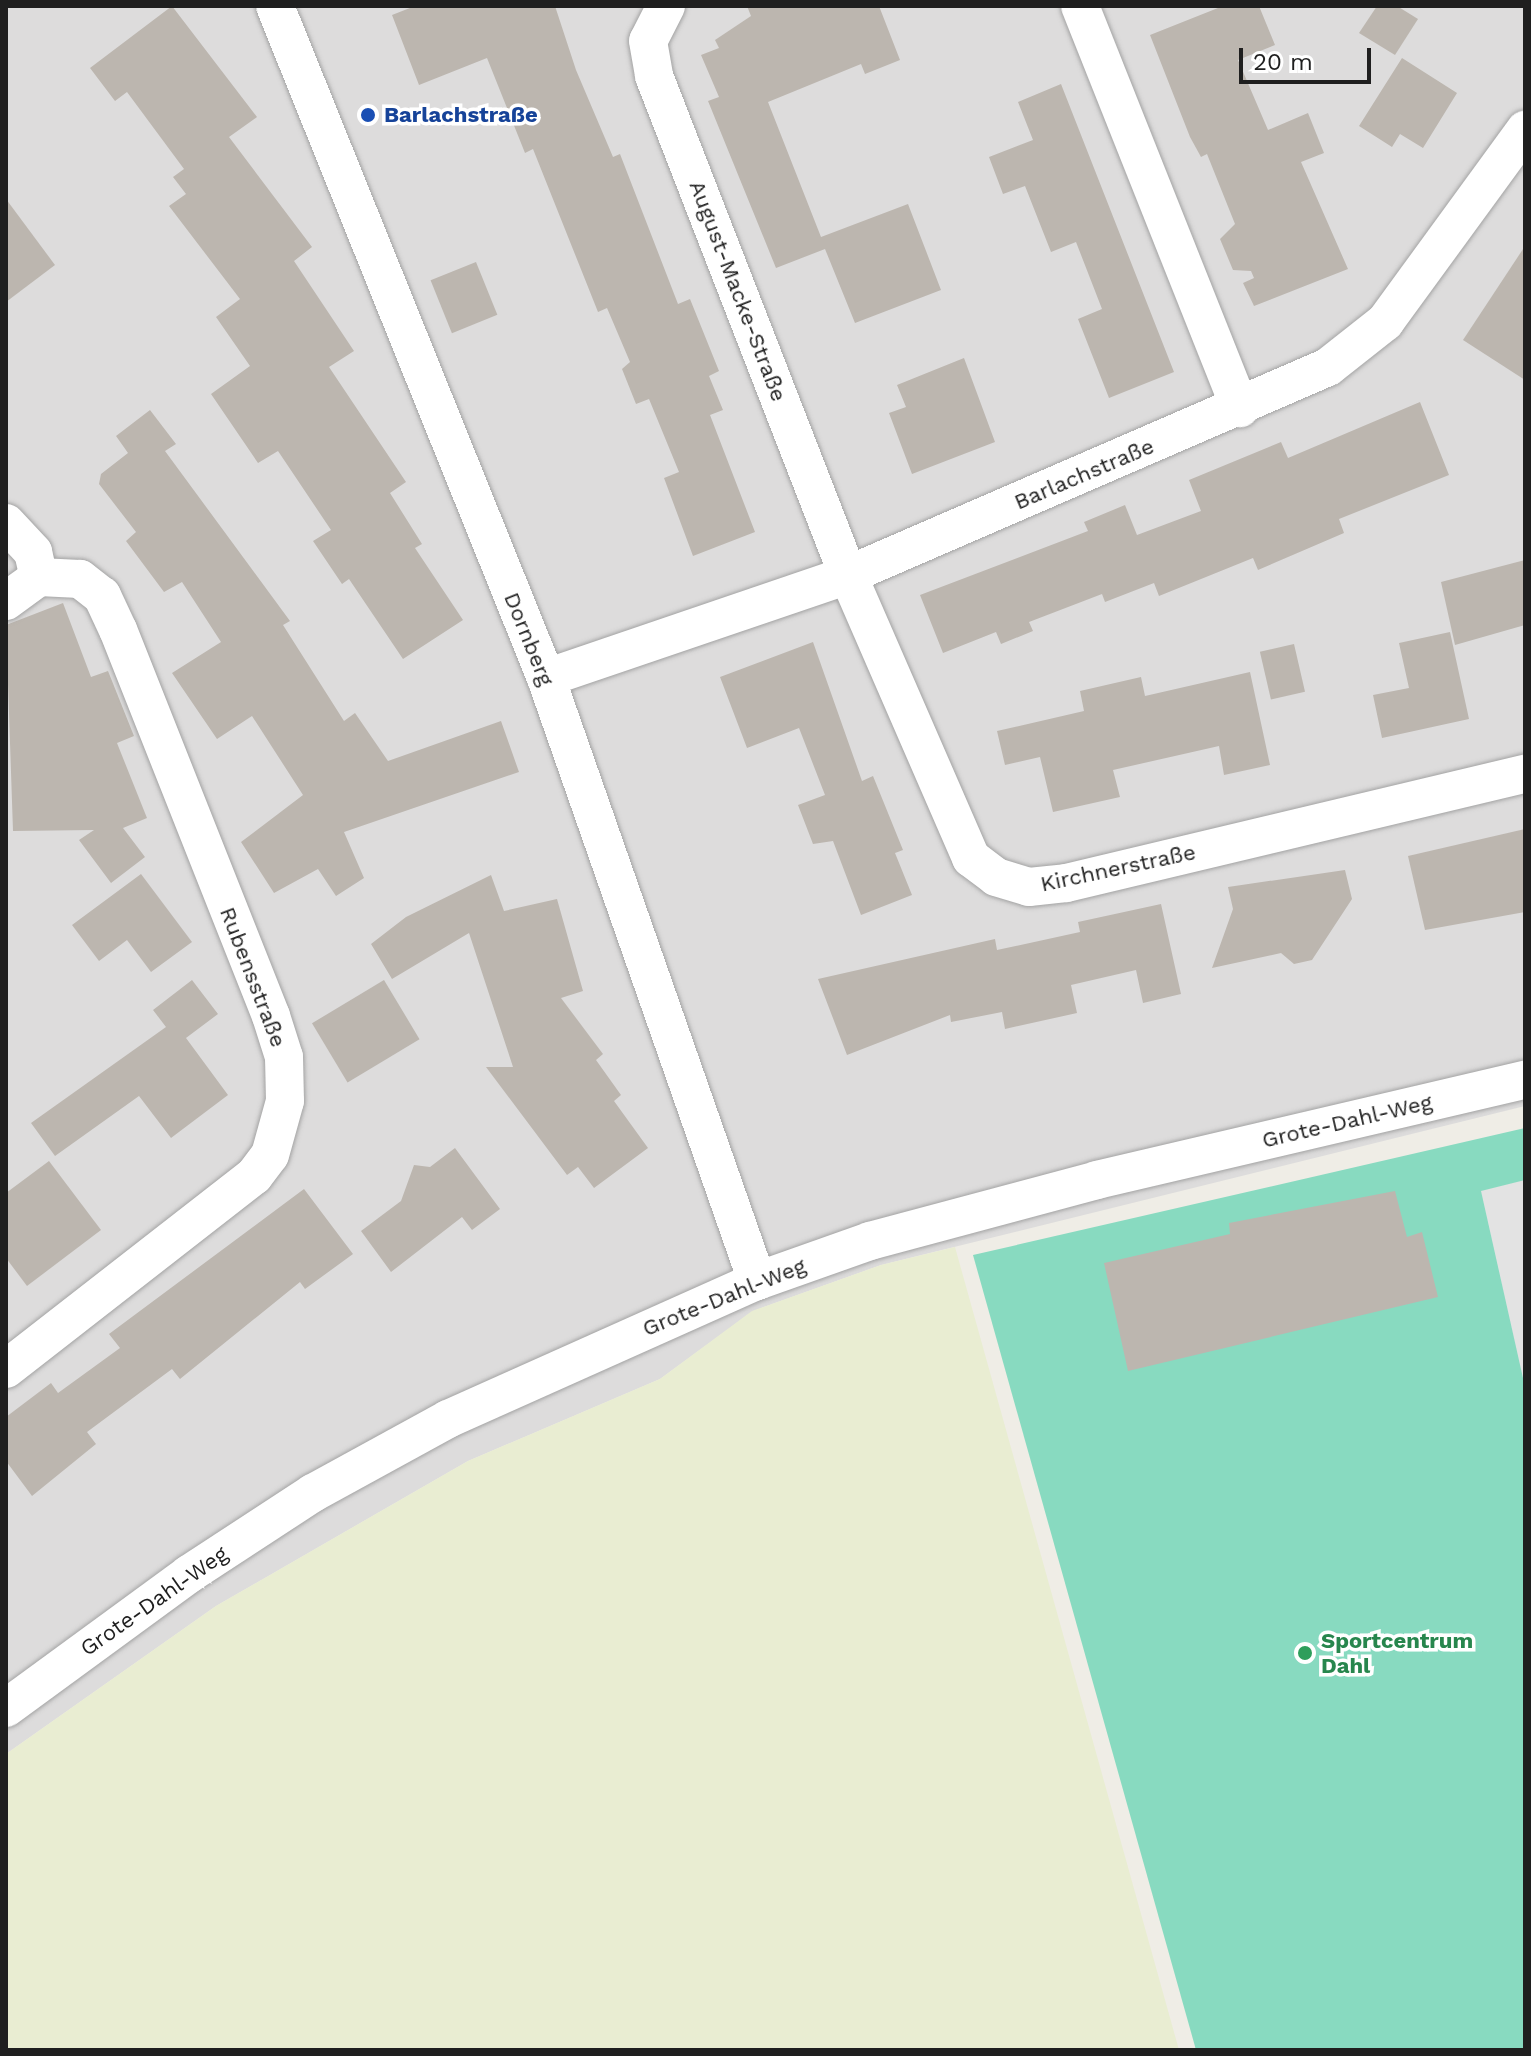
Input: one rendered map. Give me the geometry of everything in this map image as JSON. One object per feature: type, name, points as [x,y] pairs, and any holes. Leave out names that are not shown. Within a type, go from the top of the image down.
[{"type":"street","name":"Dornberg","points":[[275,6],[546,678],[757,1281]]},
{"type":"street","name":"August-Macke-Straße","points":[[666,6],[648,41],[654,76],[848,575]]},
{"type":"street","points":[[1080,6],[1240,408]]},
{"type":"street","name":"Barlachstraße","points":[[546,678],[848,575],[1240,408],[1328,367],[1385,322],[1525,130]]},
{"type":"street","points":[[6,523],[33,552],[39,577],[6,601]]},
{"type":"street","name":"Kirchnerstraße","points":[[848,575],[950,820],[971,858],[996,877],[1029,887],[1066,883],[1525,774]]},
{"type":"street","name":"Rubensstraße","points":[[6,1369],[243,1186],[270,1155],[285,1101],[284,1057],[271,1016],[118,630],[102,596],[80,579],[39,577]]},
{"type":"street","name":"Grote-Dahl-Weg","points":[[6,1708],[189,1574],[313,1493],[448,1419],[757,1281],[870,1241],[1097,1180],[1525,1080]]},
{"type":"shaded area","points":[[6,6],[1525,6],[1525,1106],[881,1265],[753,1311],[660,1379],[468,1461],[216,1606],[6,1754]]},
{"type":"shaded area","points":[[1525,1180],[1525,1387],[1481,1191]]},
{"type":"green space","name":"Sportcentrum Dahl","points":[[1525,1128],[1525,2050],[1196,2050],[973,1255]]},
{"type":"green space","points":[[955,1247],[1179,2050],[6,2050],[6,1754],[216,1606],[468,1461],[660,1379],[752,1311],[881,1265]]},
{"type":"building","points":[[172,6],[257,117],[229,137],[312,247],[294,261],[354,351],[329,367],[406,482],[390,493],[422,544],[415,548],[463,620],[403,659],[349,579],[342,584],[313,541],[331,530],[278,451],[258,463],[211,394],[250,366],[216,317],[240,299],[169,206],[186,194],[173,177],[184,169],[127,92],[115,101],[90,68]]},
{"type":"building","points":[[415,6],[555,6],[576,70],[613,157],[620,154],[678,304],[690,299],[719,371],[709,376],[723,410],[710,415],[755,532],[693,556],[664,478],[679,472],[649,399],[636,404],[622,369],[630,362],[607,308],[598,312],[533,149],[525,153],[487,58],[419,85],[392,15]]},
{"type":"building","points":[[747,6],[879,6],[900,60],[865,74],[861,64],[768,102],[821,237],[908,204],[941,290],[855,323],[825,249],[776,268],[708,101],[719,97],[701,55],[719,48],[715,40],[751,16]]},
{"type":"building","points":[[1223,6],[1259,6],[1275,45],[1238,60],[1268,130],[1308,113],[1324,153],[1301,162],[1348,269],[1254,306],[1243,283],[1254,278],[1251,271],[1233,270],[1220,239],[1235,224],[1207,154],[1201,157],[1190,137],[1150,35]]},
{"type":"building","points":[[1377,6],[1397,6],[1418,19],[1395,55],[1359,33]]},
{"type":"building","points":[[1402,58],[1457,93],[1423,148],[1400,134],[1392,147],[1359,126]]},
{"type":"building","points":[[1061,84],[1174,372],[1109,398],[1078,319],[1102,309],[1076,242],[1051,252],[1025,186],[1003,194],[989,157],[1033,140],[1018,102]]},
{"type":"building","points":[[6,199],[55,265],[6,302]]},
{"type":"building","points":[[1525,246],[1525,380],[1463,340]]},
{"type":"building","points":[[476,262],[497,315],[452,333],[431,280]]},
{"type":"building","points":[[964,358],[995,442],[912,474],[889,413],[906,407],[897,385]]},
{"type":"building","points":[[1420,402],[1449,475],[1339,519],[1344,533],[1258,570],[1253,558],[1159,596],[1154,583],[1105,602],[1102,594],[1029,622],[1033,631],[1001,644],[996,632],[943,653],[920,595],[1088,531],[1084,522],[1125,505],[1137,535],[1201,511],[1189,480],[1281,442],[1288,458]]},
{"type":"building","points":[[150,410],[176,444],[165,451],[290,621],[283,625],[344,721],[355,713],[388,761],[501,721],[519,772],[344,832],[364,878],[336,896],[318,869],[274,893],[241,842],[303,795],[252,716],[217,739],[172,673],[221,642],[182,582],[164,592],[126,541],[136,532],[99,484],[101,474],[128,453],[116,436]]},
{"type":"building","points":[[1525,560],[1525,625],[1455,645],[1441,582]]},
{"type":"building","points":[[63,603],[91,677],[108,671],[134,736],[117,743],[147,818],[123,828],[145,857],[111,883],[79,840],[94,830],[13,831],[6,625]]},
{"type":"building","points":[[1450,632],[1469,719],[1382,738],[1373,695],[1409,688],[1399,643]]},
{"type":"building","points":[[813,642],[862,781],[873,776],[903,850],[895,853],[912,895],[861,915],[833,841],[813,844],[798,805],[825,795],[799,728],[747,748],[720,677]]},
{"type":"building","points":[[1294,644],[1305,692],[1271,700],[1260,652]]},
{"type":"building","points":[[1250,672],[1270,765],[1224,775],[1219,746],[1113,770],[1120,797],[1053,812],[1040,757],[1005,765],[997,731],[1084,711],[1080,691],[1141,677],[1145,696]]},
{"type":"building","points":[[1525,829],[1525,912],[1425,930],[1408,856]]},
{"type":"building","points":[[1345,870],[1352,899],[1312,960],[1294,964],[1281,953],[1212,968],[1233,909],[1228,887]]},
{"type":"building","points":[[141,874],[192,942],[151,972],[127,940],[99,961],[72,925]]},
{"type":"building","points":[[491,875],[504,911],[557,899],[583,991],[561,998],[603,1054],[596,1060],[621,1095],[614,1101],[648,1148],[594,1188],[578,1167],[567,1175],[486,1067],[513,1067],[469,933],[392,979],[371,944],[406,917]]},
{"type":"building","points":[[1161,904],[1181,994],[1143,1003],[1136,970],[1071,985],[1077,1013],[1005,1029],[1002,1012],[951,1022],[950,1015],[847,1055],[818,979],[995,939],[997,950],[1080,932],[1078,922]]},
{"type":"building","points":[[192,980],[218,1014],[186,1038],[228,1095],[171,1138],[139,1096],[55,1156],[31,1123],[166,1027],[153,1010]]},
{"type":"building","points":[[384,980],[420,1039],[348,1082],[312,1023]]},
{"type":"building","points":[[455,1148],[500,1209],[472,1230],[462,1217],[391,1272],[361,1231],[401,1201],[414,1165],[430,1167]]},
{"type":"building","points":[[49,1161],[101,1230],[27,1286],[6,1258],[6,1193]]},
{"type":"building","points":[[304,1189],[353,1254],[305,1289],[300,1282],[180,1379],[172,1369],[87,1432],[96,1444],[32,1496],[6,1461],[6,1417],[51,1383],[58,1393],[120,1348],[109,1334]]},
{"type":"building","points":[[1395,1191],[1407,1237],[1422,1232],[1438,1297],[1128,1371],[1104,1263],[1230,1234],[1229,1223]]},
{"type":"place","name":"Barlachstraße","points":[[368,115]]},
{"type":"place","name":"Sportcentrum Dahl","points":[[1305,1653]]}]
